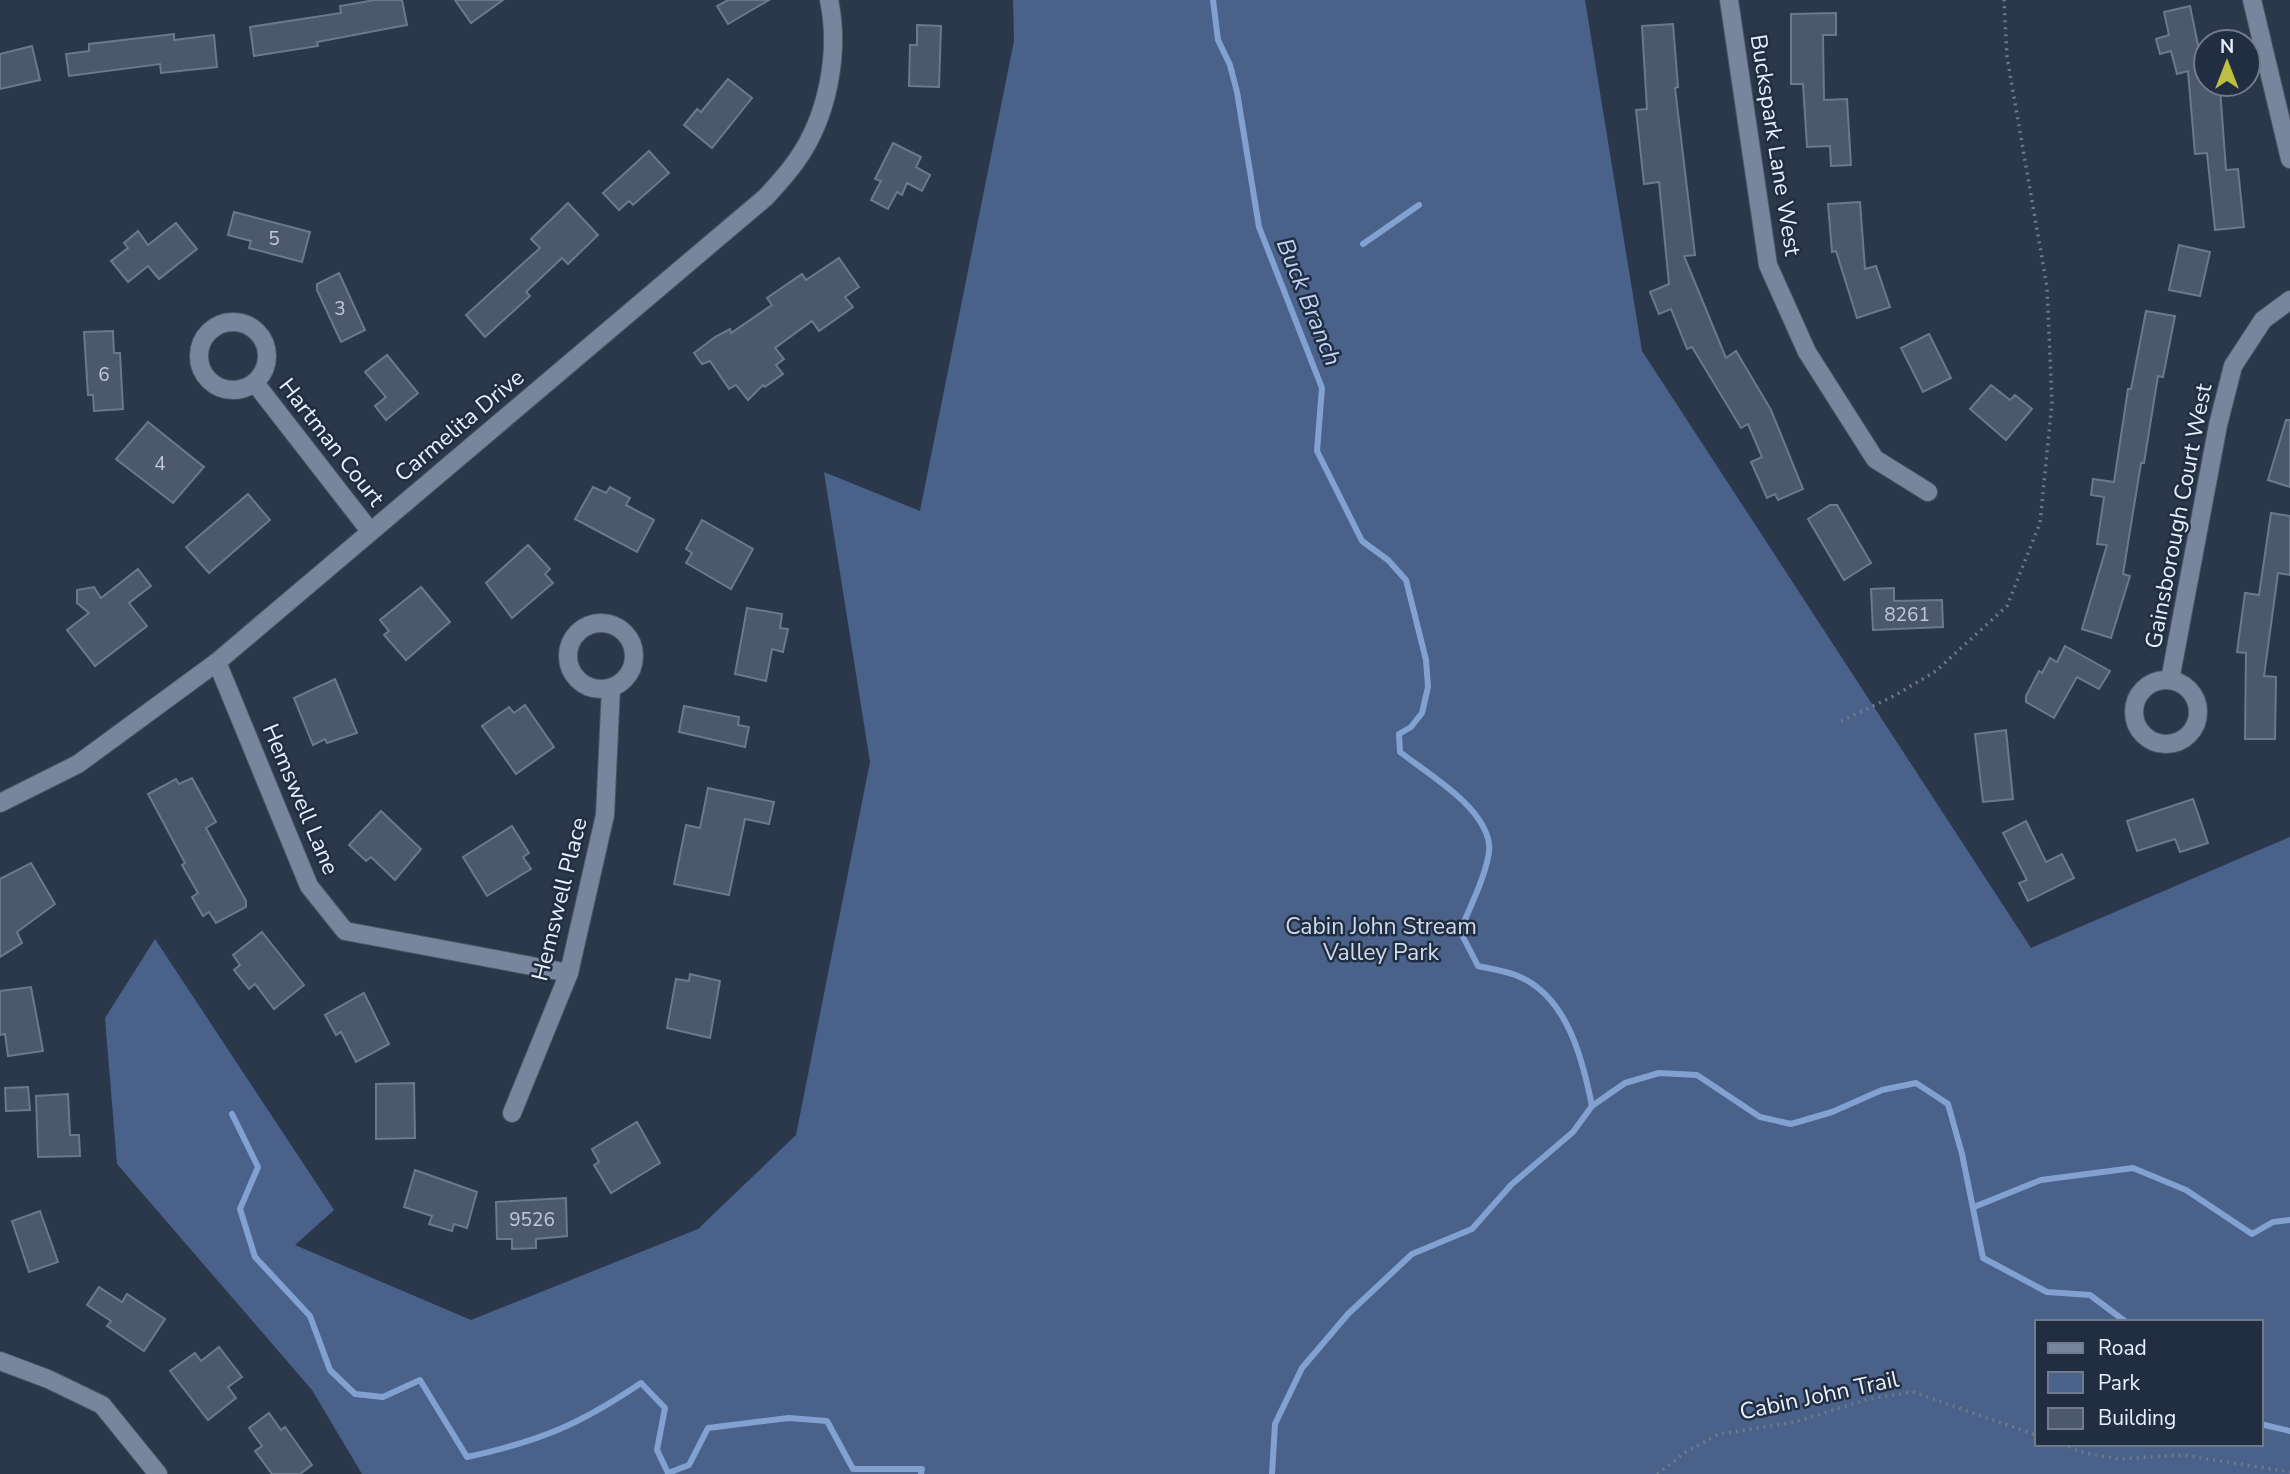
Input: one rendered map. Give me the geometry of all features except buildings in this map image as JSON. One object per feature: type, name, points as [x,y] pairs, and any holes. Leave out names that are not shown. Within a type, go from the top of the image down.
[{"type":"street","name":"Carmelita Drive","points":[[0,803],[78,764],[217,662],[766,197],[798,159],[820,116],[832,65],[832,16],[829,0]]},
{"type":"street","name":"Buckspark Lane West","points":[[1729,0],[1768,265],[1807,352],[1875,458],[1928,492]]},
{"type":"street","points":[[2252,0],[2290,159]]},
{"type":"street","name":"Gainsborough Court West","points":[[2170,680],[2218,425],[2234,366],[2263,320],[2290,300]]},
{"type":"street","name":"Hartman Court","points":[[255,383],[370,531]]},
{"type":"street","name":"Hemswell Lane","points":[[217,662],[309,886],[345,931],[569,973]]},
{"type":"street","name":"Hemswell Place","points":[[512,1113],[569,973],[605,815],[611,688]]},
{"type":"street","points":[[0,1361],[48,1379],[102,1405],[159,1474]]},
{"type":"path","points":[[1841,721],[1894,696],[1936,671],[2007,606],[2040,523],[2052,402],[2048,287],[2007,57],[2004,0]]},
{"type":"path","name":"Cabin John Trail","points":[[1657,1474],[1686,1452],[1719,1434],[1795,1422],[1868,1399],[1913,1392],[2035,1435]]},
{"type":"path","points":[[2070,1446],[2119,1459],[2183,1455],[2290,1472]]},
{"type":"green space","name":"Cabin John Stream Valley Park","points":[[1013,0],[1585,0],[1642,351],[2031,948],[2290,837],[2290,1474],[362,1474],[312,1390],[117,1164],[105,1018],[155,939],[334,1210],[295,1245],[471,1320],[698,1229],[796,1135],[870,762],[824,472],[920,511],[1014,41]]},
{"type":"waterway","name":"Buck Branch","points":[[1213,0],[1218,40],[1230,65],[1237,92],[1259,227],[1322,388],[1317,451],[1362,541],[1388,560],[1406,580],[1426,660],[1428,687],[1422,713],[1411,727],[1399,734],[1400,752],[1466,804],[1485,830],[1489,844],[1487,863],[1460,931],[1478,966],[1520,977],[1537,987],[1562,1015],[1578,1051],[1592,1106]]},
{"type":"waterway","points":[[1363,244],[1419,205]]},
{"type":"waterway","points":[[1272,1474],[1275,1424],[1302,1368],[1348,1314],[1412,1254],[1472,1229],[1511,1185],[1573,1132],[1592,1106],[1625,1083],[1659,1073],[1697,1075],[1760,1117],[1791,1124],[1832,1112],[1882,1090],[1916,1083],[1948,1104],[1962,1154],[1983,1258],[2047,1292],[2090,1295],[2123,1320]]},
{"type":"waterway","points":[[232,1114],[258,1167],[240,1209],[255,1257],[310,1316],[330,1370],[355,1394],[383,1397],[420,1380],[467,1457],[516,1445],[558,1430],[598,1410],[641,1383],[665,1408],[657,1450],[668,1473],[689,1465],[708,1428],[789,1418],[827,1421],[853,1469],[922,1469],[921,1474]]},
{"type":"waterway","points":[[1974,1207],[2041,1180],[2133,1168],[2186,1190],[2252,1234],[2273,1222],[2290,1220]]},
{"type":"waterway","points":[[2262,1424],[2290,1431]]}]
